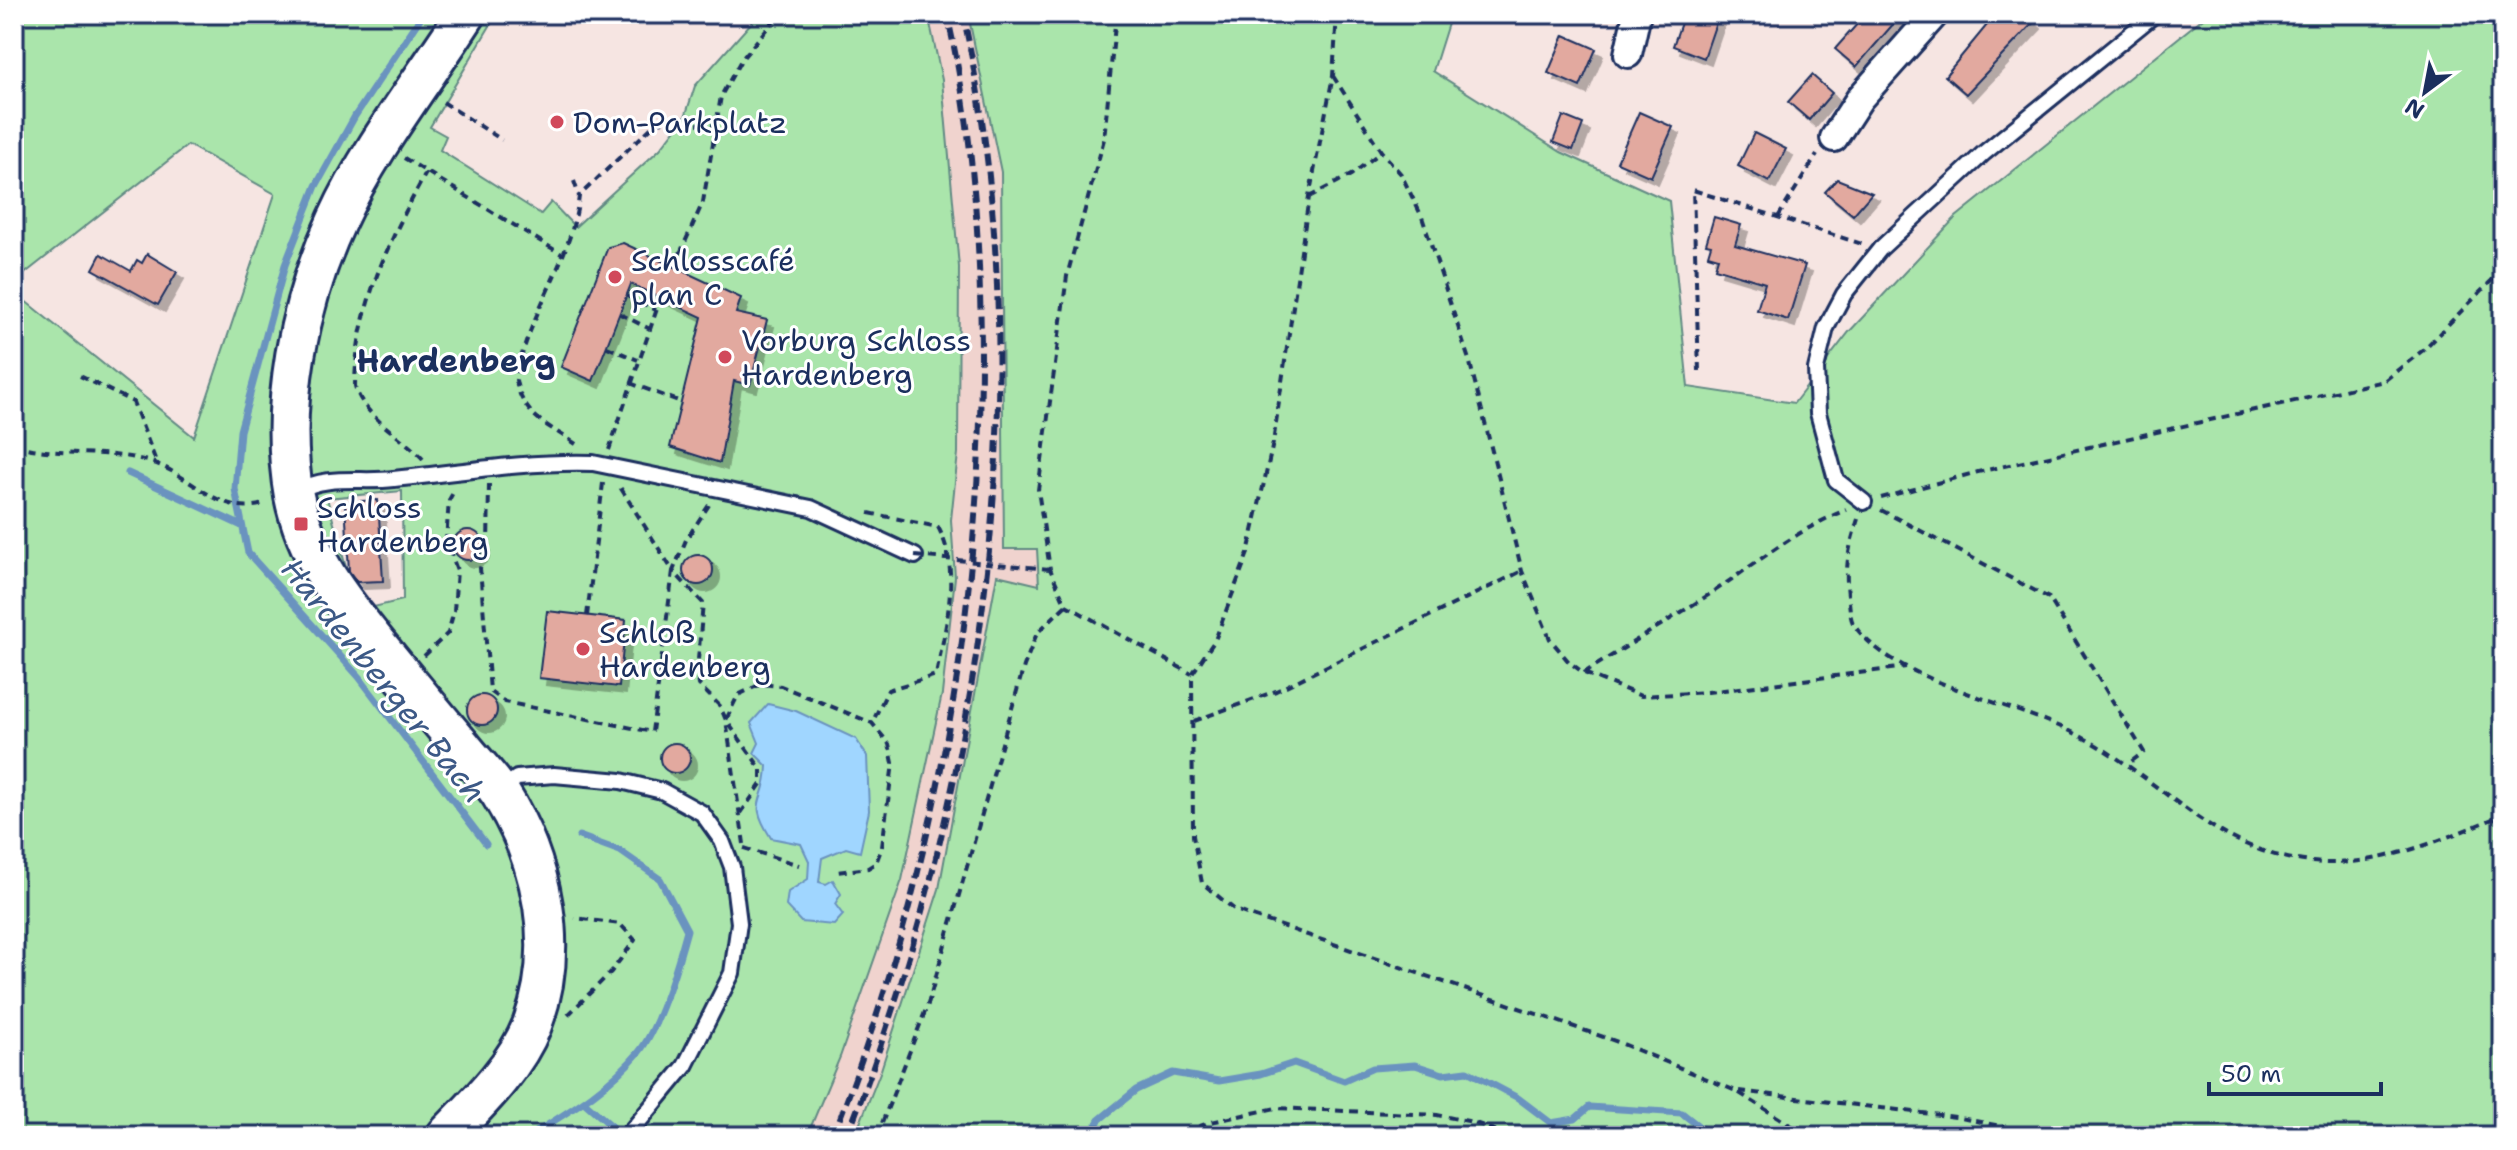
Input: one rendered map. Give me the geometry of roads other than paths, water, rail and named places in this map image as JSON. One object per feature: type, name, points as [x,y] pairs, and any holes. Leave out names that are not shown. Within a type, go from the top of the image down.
[{"type":"main road","points":[[446,1136],[508,1067],[531,1026],[547,957],[542,892],[527,845],[499,791],[331,588],[301,524],[294,494],[290,433],[294,371],[310,291],[337,220],[381,144],[466,14]]},
{"type":"street","points":[[1628,54],[1637,14]]},
{"type":"street","points":[[1834,138],[1860,98],[1935,14]]},
{"type":"lane","points":[[1864,502],[1836,480],[1818,413],[1816,369],[1826,328],[1844,294],[1880,249],[1984,153],[2155,14]]},
{"type":"lane","points":[[294,494],[314,481],[391,480],[496,468],[599,464],[825,514],[915,556]]},
{"type":"lane","points":[[499,791],[517,778],[554,775],[621,781],[662,791],[702,813],[722,841],[732,867],[739,923],[732,973],[685,1066],[627,1136]]},
{"type":"water","points":[[768,704],[796,711],[856,739],[867,756],[869,811],[860,852],[846,848],[822,858],[819,882],[826,884],[833,880],[841,894],[835,904],[843,915],[834,925],[801,922],[786,906],[788,892],[808,879],[809,861],[801,844],[771,838],[758,808],[767,766],[754,753],[759,743],[751,723]]},
{"type":"waterway","name":"Hardenberger Bach","points":[[423,14],[355,116],[316,186],[285,265],[240,431],[235,489],[248,553],[359,677],[486,844]]},
{"type":"waterway","points":[[128,473],[242,526]]},
{"type":"waterway","name":"Hardenberger Bach","points":[[530,1136],[602,1088],[639,1052],[661,1011],[687,930],[660,879],[620,851],[579,836]]},
{"type":"waterway","points":[[1090,1136],[1099,1120],[1136,1090],[1173,1073],[1219,1081],[1261,1074],[1294,1063],[1344,1081],[1373,1068],[1415,1065],[1443,1074],[1467,1071],[1518,1098],[1551,1123],[1575,1119],[1589,1107],[1682,1113],[1711,1136]]},
{"type":"waterway","points":[[584,1102],[623,1136]]},
{"type":"railway","points":[[833,1136],[867,1043],[923,853],[960,659],[971,560],[981,362],[979,275],[969,144],[947,14]]},
{"type":"railway","points":[[847,1136],[894,1004],[934,867],[964,726],[986,582],[997,438],[997,294],[986,152],[963,14]]},
{"type":"place","name":"Dom-Parkplatz","points":[[557,122]]},
{"type":"place","name":"Schlosscafé plan C","points":[[615,277]]},
{"type":"place","name":"Vorburg Schloss Hardenberg","points":[[725,357]]},
{"type":"place","name":"Schloss Hardenberg","points":[[301,524]]},
{"type":"place","name":"Schloß Hardenberg","points":[[583,649]]},
{"type":"district","name":"Hardenberg","points":[[456,360]]}]
